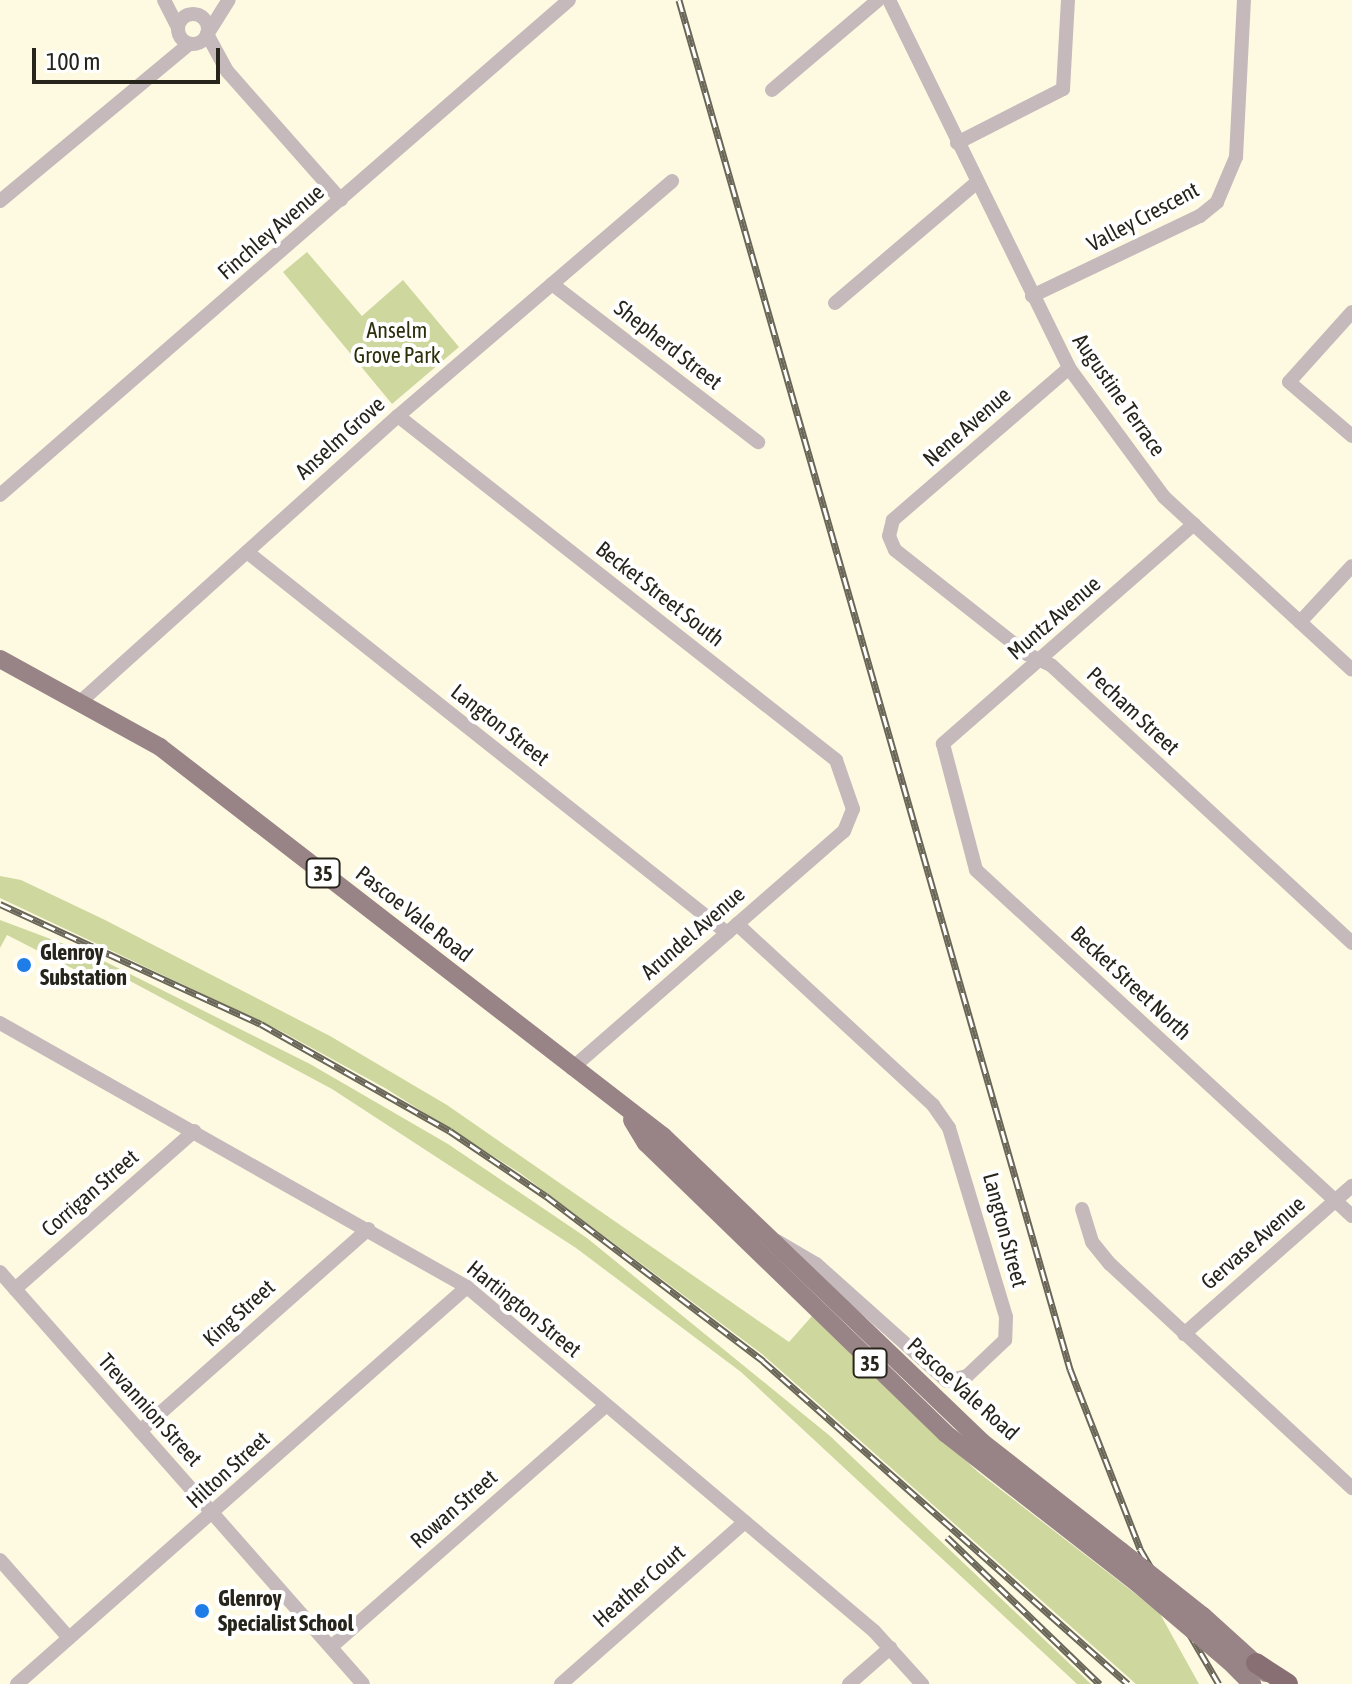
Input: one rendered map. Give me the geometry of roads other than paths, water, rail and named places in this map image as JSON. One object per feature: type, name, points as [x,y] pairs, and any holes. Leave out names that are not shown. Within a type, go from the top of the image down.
[{"type":"highway","points":[[1254,1674],[1288,1684]]},
{"type":"main road","name":"Pascoe Vale Road","points":[[0,659],[192,771],[629,1114],[663,1136],[982,1442],[1203,1616],[1254,1674]]},
{"type":"main road","name":"Pascoe Vale Road","points":[[629,1114],[646,1143],[887,1379],[1015,1490],[1137,1583],[1229,1661],[1279,1684]]},
{"type":"street","points":[[164,0],[178,29],[190,44],[227,71],[341,200]]},
{"type":"street","points":[[170,0],[195,15],[227,71]]},
{"type":"street","points":[[150,71],[178,29],[195,15],[227,0]]},
{"type":"street","points":[[0,201],[150,71],[208,34],[227,0]]},
{"type":"street","name":"Finchley Avenue","points":[[0,495],[569,0]]},
{"type":"street","points":[[772,90],[878,0]]},
{"type":"street","name":"Augustine Terrace","points":[[889,0],[1069,368],[1164,497],[1352,670]]},
{"type":"street","points":[[957,143],[1063,89],[1068,0]]},
{"type":"street","name":"Valley Crescent","points":[[1032,296],[1200,216],[1217,202],[1236,157],[1244,0]]},
{"type":"street","name":"Anselm Grove","points":[[79,703],[398,416],[672,181]]},
{"type":"street","points":[[835,303],[976,183]]},
{"type":"street","name":"Shepherd Street","points":[[552,284],[758,442]]},
{"type":"street","points":[[1352,312],[1289,382],[1352,436]]},
{"type":"street","name":"Nene Avenue","points":[[893,520],[1069,368]]},
{"type":"street","name":"Becket Street South","points":[[398,416],[836,760],[853,809],[844,831]]},
{"type":"street","name":"Pecham Street","points":[[893,520],[889,536],[895,550],[1039,659],[1352,943]]},
{"type":"street","name":"Muntz Avenue","points":[[943,744],[1194,524]]},
{"type":"street","name":"Langton Street","points":[[247,552],[732,929],[933,1105],[958,1142],[1006,1317],[1005,1340],[961,1380],[940,1377],[816,1264],[771,1239]]},
{"type":"street","points":[[1300,622],[1352,566]]},
{"type":"street","name":"Becket Street North","points":[[943,744],[976,870],[1352,1216]]},
{"type":"street","name":"Arundel Avenue","points":[[572,1068],[844,831]]},
{"type":"street","name":"Hartington Street","points":[[0,1023],[467,1287],[890,1648],[922,1684]]},
{"type":"street","name":"Corrigan Street","points":[[15,1289],[194,1131]]},
{"type":"street","name":"Gervase Avenue","points":[[1184,1334],[1352,1186]]},
{"type":"street","points":[[1082,1209],[1096,1249],[1352,1488]]},
{"type":"street","name":"King Street","points":[[140,1431],[368,1229]]},
{"type":"street","name":"Trevannion Street","points":[[0,1272],[363,1684]]},
{"type":"street","name":"Hilton Street","points":[[17,1684],[467,1287]]},
{"type":"street","name":"Rowan Street","points":[[331,1647],[606,1405]]},
{"type":"street","name":"Heather Court","points":[[561,1684],[745,1522]]},
{"type":"street","points":[[0,1560],[69,1638]]},
{"type":"street","points":[[849,1684],[890,1648]]},
{"type":"railway","points":[[679,0],[1070,1369],[1140,1549],[1219,1684]]},
{"type":"railway","points":[[0,904],[261,1024],[450,1131],[546,1196],[763,1361],[1128,1684]]},
{"type":"railway","points":[[947,1537],[1100,1684]]},
{"type":"place","name":"Glenroy Substation","points":[[24,965]]},
{"type":"place","name":"Glenroy Specialist School","points":[[202,1611]]},
{"type":"park label","name":"Anselm Grove Park","points":[[397,342]]}]
